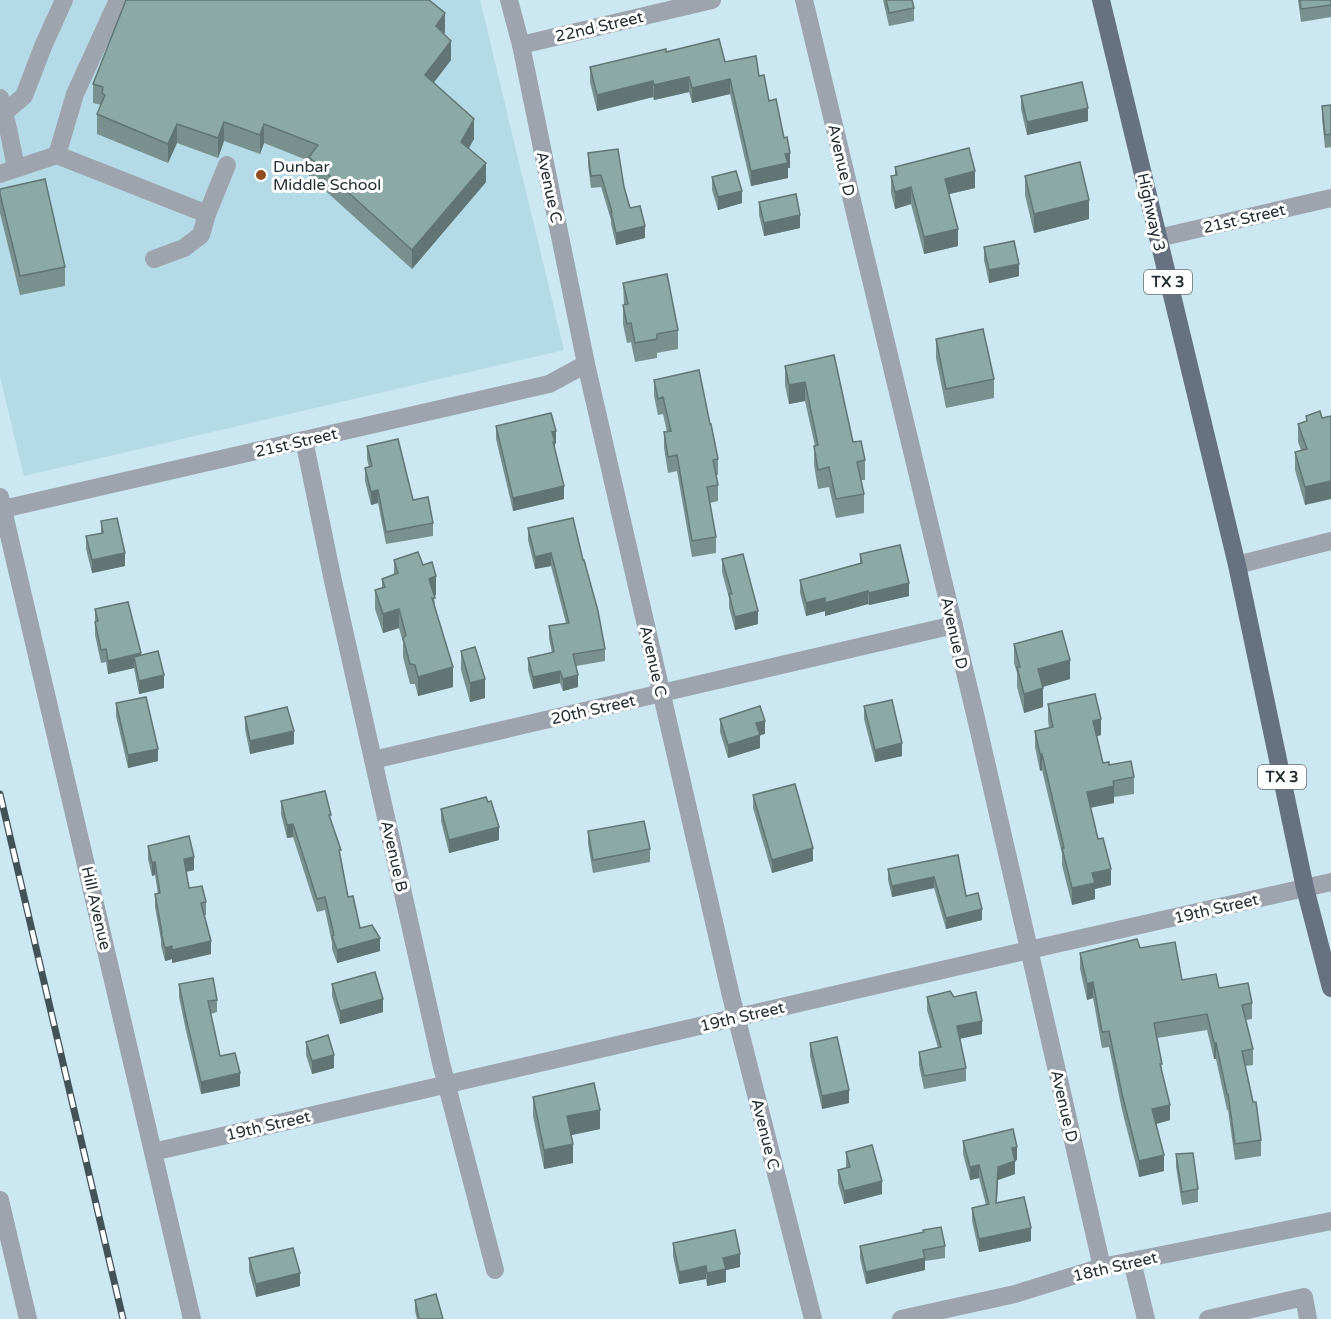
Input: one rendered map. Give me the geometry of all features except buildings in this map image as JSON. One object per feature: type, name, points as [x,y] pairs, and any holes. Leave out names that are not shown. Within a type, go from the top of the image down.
[{"type":"main road","name":"Highway 3","points":[[1101,0],[1237,565]]},
{"type":"main road","name":"TX 3","points":[[1237,565],[1305,888],[1331,988]]},
{"type":"street","points":[[64,0],[24,96],[2,105],[8,171],[57,155],[207,214]]},
{"type":"street","points":[[57,155],[75,94],[118,0]]},
{"type":"street","name":"Avenue C","points":[[509,0],[521,45],[586,364],[736,1018],[813,1319]]},
{"type":"street","name":"22nd Street","points":[[521,45],[712,0]]},
{"type":"street","name":"Avenue D","points":[[804,0],[954,626],[1102,1267]]},
{"type":"street","points":[[154,259],[184,248],[201,235],[227,165]]},
{"type":"street","name":"21st Street","points":[[1158,238],[1331,198]]},
{"type":"street","name":"21st Street","points":[[1,503],[304,440],[549,384],[586,364]]},
{"type":"street","name":"Avenue B","points":[[304,440],[333,581],[446,1084],[495,1270]]},
{"type":"street","name":"Hill Avenue","points":[[1,503],[192,1319]]},
{"type":"street","points":[[1237,565],[1331,541]]},
{"type":"street","name":"20th Street","points":[[373,760],[954,626]]},
{"type":"street","name":"19th Street","points":[[153,1152],[1331,882]]},
{"type":"street","points":[[0,1200],[28,1319]]},
{"type":"street","name":"18th Street","points":[[901,1319],[1015,1294],[1102,1267],[1331,1221]]},
{"type":"street","points":[[1132,1261],[1146,1319]]},
{"type":"street","points":[[1208,1319],[1304,1297],[1308,1319]]},
{"type":"shaded area","name":"Dunbar Middle School","points":[[0,0],[480,0],[564,350],[24,476],[0,377]]},
{"type":"railway","points":[[0,794],[123,1319]]},
{"type":"place","name":"Dunbar Middle School","points":[[261,175]]}]
